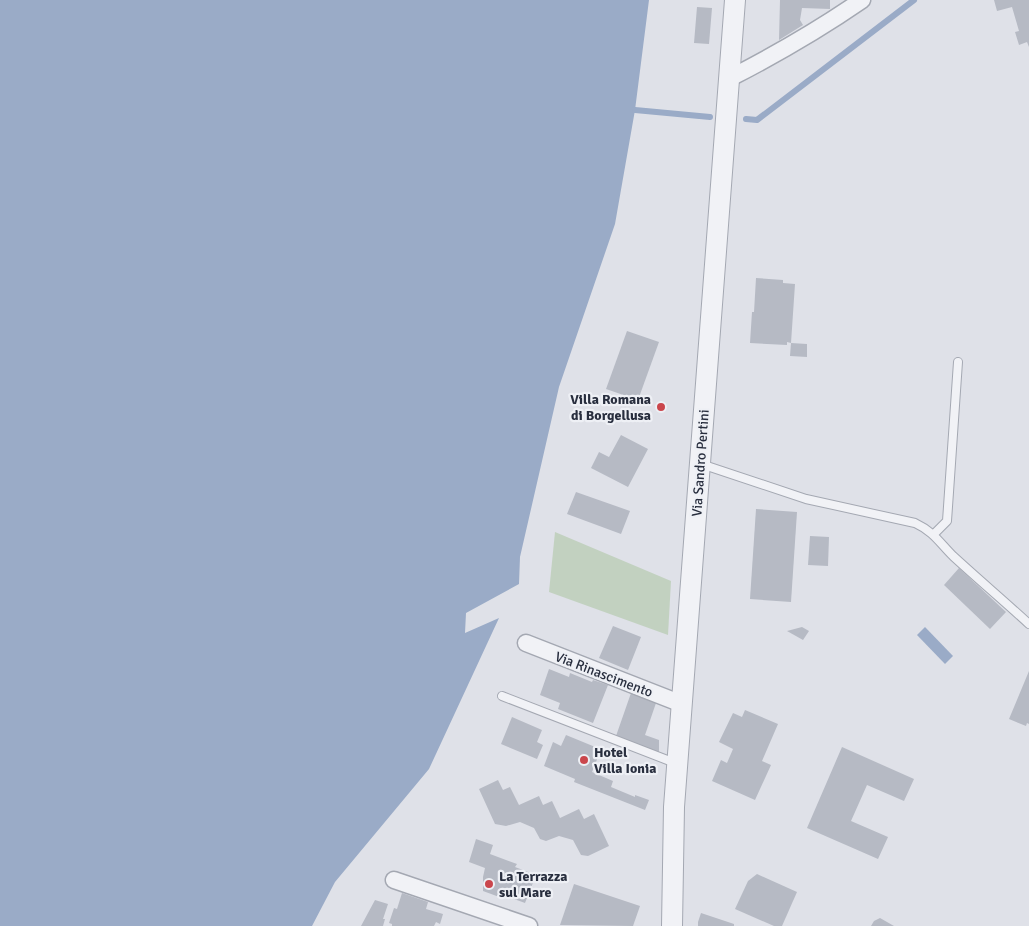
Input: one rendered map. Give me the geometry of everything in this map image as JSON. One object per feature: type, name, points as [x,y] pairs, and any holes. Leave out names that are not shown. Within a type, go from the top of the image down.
[{"type":"street","name":"Via Sandro Pertini","points":[[672,926],[674,807],[735,0]]},
{"type":"street","points":[[730,78],[765,60],[843,14],[862,0]]},
{"type":"street","name":"Via Rinascimento","points":[[526,643],[682,704]]},
{"type":"street","points":[[394,880],[529,926]]},
{"type":"lane","points":[[934,534],[947,522],[958,362]]},
{"type":"lane","points":[[700,464],[806,499],[915,523],[934,534],[951,554],[1029,624]]},
{"type":"lane","points":[[502,696],[677,764]]},
{"type":"green space","points":[[555,532],[671,581],[668,635],[549,592]]},
{"type":"water","points":[[0,0],[649,0],[635,110],[615,224],[559,387],[520,557],[519,584],[466,613],[465,633],[499,618],[429,769],[335,882],[312,926],[0,926]]},
{"type":"water","points":[[925,627],[953,656],[945,664],[917,635]]},
{"type":"building","points":[[780,0],[830,0],[830,9],[802,8],[800,20],[803,25],[779,40]]},
{"type":"building","points":[[994,0],[1029,0],[1029,47],[1027,42],[1019,45],[1015,32],[1019,31],[1012,7],[997,11]]},
{"type":"building","points":[[697,7],[712,8],[709,44],[694,43]]},
{"type":"building","points":[[756,278],[783,280],[783,283],[795,284],[791,343],[787,342],[787,345],[750,343]]},
{"type":"building","points":[[627,331],[659,342],[638,400],[606,389]]},
{"type":"building","points":[[791,343],[807,344],[807,357],[790,356]]},
{"type":"building","points":[[621,435],[648,449],[628,487],[591,468],[599,452],[609,457]]},
{"type":"building","points":[[576,492],[630,511],[621,534],[567,514]]},
{"type":"building","points":[[756,509],[797,512],[791,602],[750,599]]},
{"type":"building","points":[[810,536],[829,537],[828,566],[808,565]]},
{"type":"building","points":[[959,568],[1006,612],[990,629],[944,585]]},
{"type":"building","points":[[613,626],[641,637],[628,670],[599,658]]},
{"type":"building","points":[[802,627],[809,631],[803,640],[787,631]]},
{"type":"building","points":[[549,669],[569,677],[570,673],[592,682],[593,680],[608,685],[593,723],[558,709],[560,703],[540,695]]},
{"type":"building","points":[[1029,671],[1029,724],[1027,723],[1026,726],[1009,719]]},
{"type":"building","points":[[631,693],[656,703],[645,735],[659,740],[659,752],[616,736]]},
{"type":"building","points":[[745,710],[778,724],[762,761],[771,765],[755,800],[712,781],[721,760],[727,763],[733,749],[719,742],[733,713],[742,717]]},
{"type":"building","points":[[512,717],[542,730],[537,742],[543,745],[537,759],[501,744]]},
{"type":"building","points":[[566,735],[605,751],[602,759],[598,757],[592,772],[613,781],[611,787],[635,797],[635,795],[649,800],[645,810],[574,782],[575,779],[544,766],[553,742],[561,746]]},
{"type":"building","points":[[842,747],[914,779],[904,801],[867,785],[851,821],[888,837],[878,859],[807,828]]},
{"type":"building","points":[[498,780],[503,790],[510,787],[519,805],[539,796],[543,805],[552,801],[560,818],[579,809],[584,819],[594,814],[609,846],[588,856],[581,855],[573,840],[559,836],[546,841],[540,839],[534,828],[520,822],[506,826],[495,824],[479,789]]},
{"type":"building","points":[[476,839],[493,845],[490,854],[517,864],[515,867],[536,875],[525,903],[503,895],[502,898],[483,891],[485,868],[469,862]]},
{"type":"building","points":[[757,874],[797,892],[782,926],[774,926],[735,909],[748,881]]},
{"type":"building","points":[[574,884],[640,906],[633,926],[560,925]]},
{"type":"building","points":[[402,893],[428,902],[426,909],[443,914],[440,924],[436,922],[434,926],[392,926],[389,923],[394,908],[397,909]]},
{"type":"building","points":[[375,900],[388,904],[383,919],[385,919],[383,926],[361,926]]},
{"type":"building","points":[[701,913],[734,924],[734,926],[698,926]]},
{"type":"building","points":[[880,918],[894,926],[871,926],[874,921]]},
{"type":"waterway","points":[[746,119],[757,120],[914,0]]},
{"type":"waterway","points":[[635,110],[710,117]]},
{"type":"place","name":"Villa Romana di Borgellusa","points":[[661,407]]},
{"type":"place","name":"Hotel Villa Ionia","points":[[584,760]]},
{"type":"place","name":"La Terrazza sul Mare","points":[[489,884]]}]
